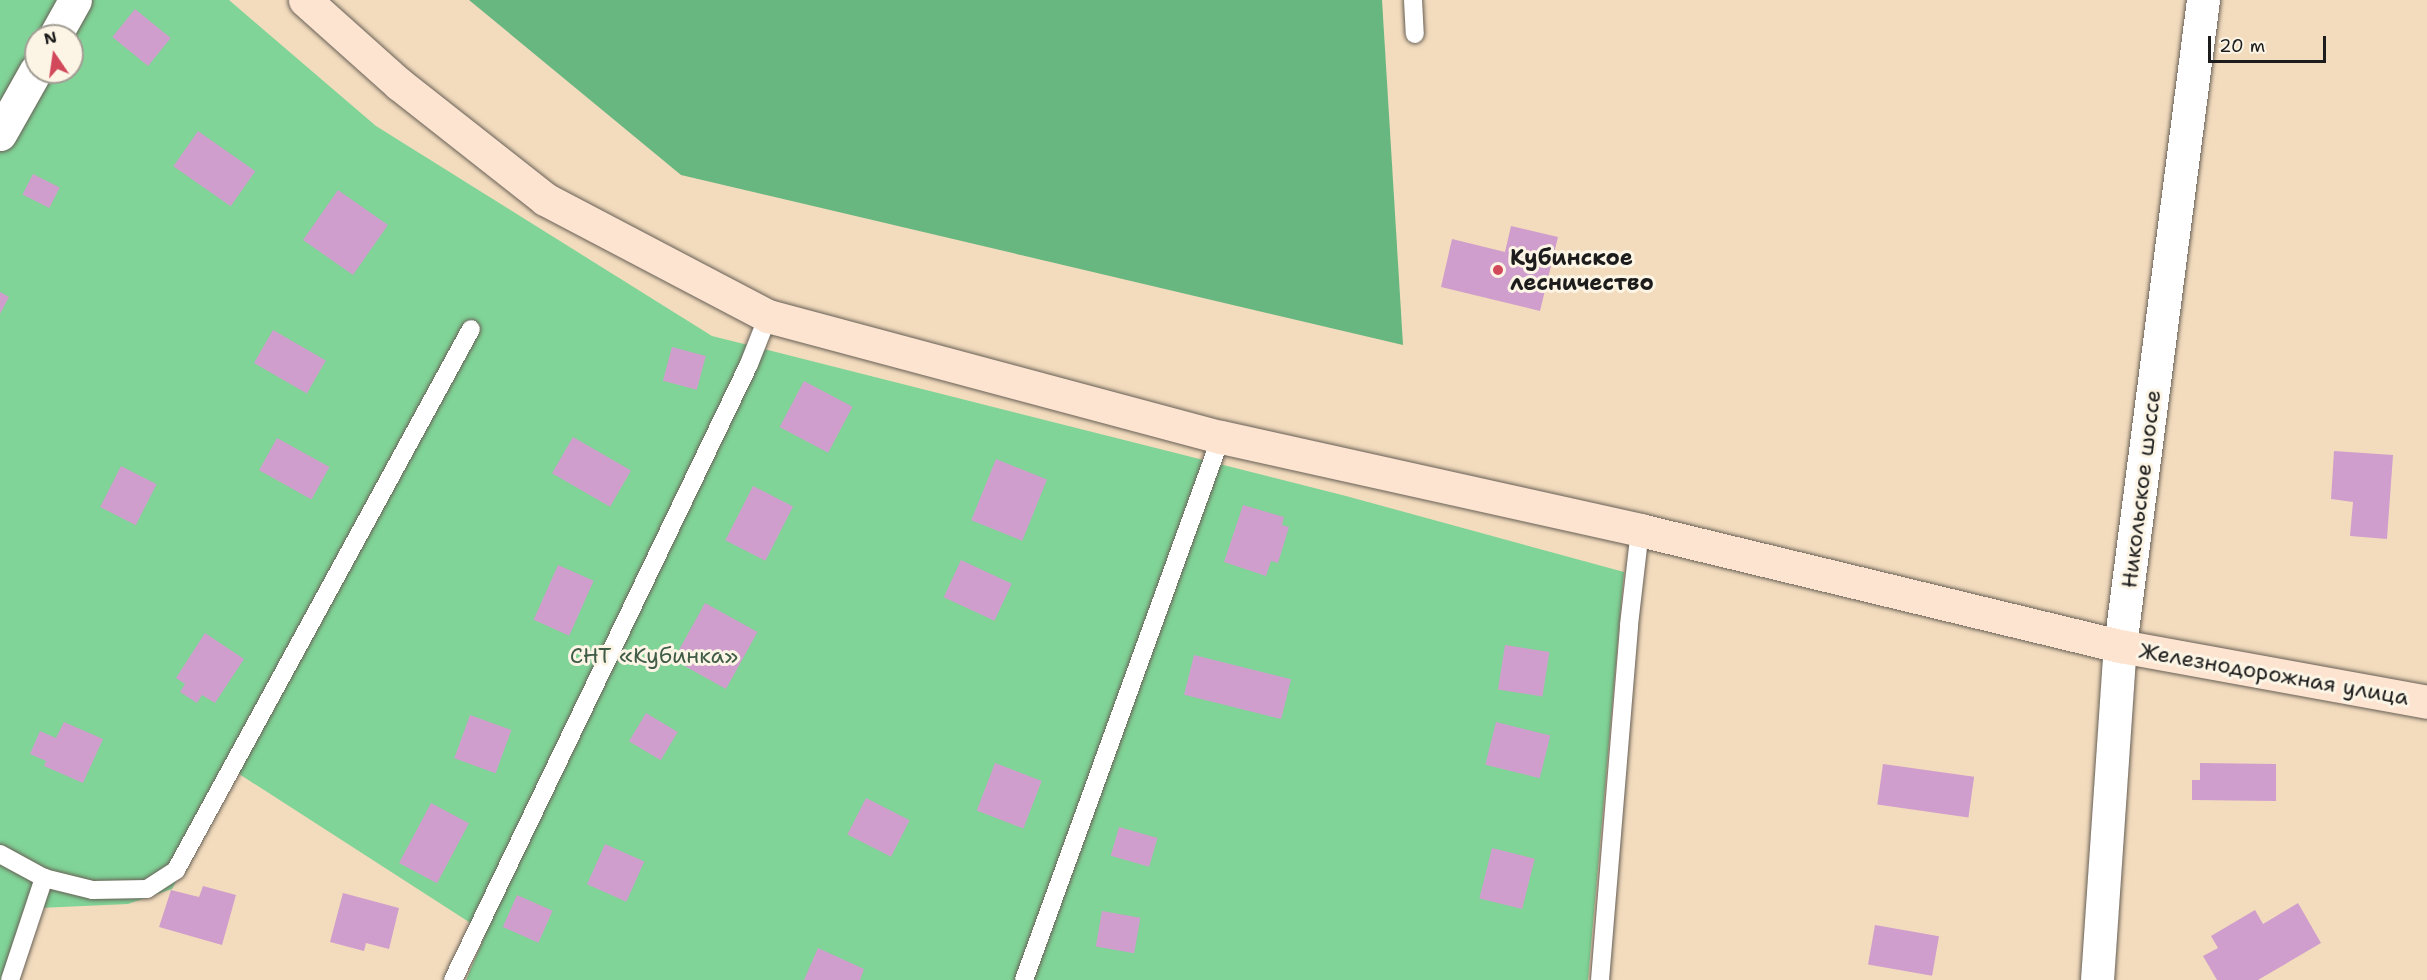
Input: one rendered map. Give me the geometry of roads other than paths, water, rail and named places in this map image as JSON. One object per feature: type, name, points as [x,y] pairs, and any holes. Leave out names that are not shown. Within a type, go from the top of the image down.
[{"type":"street","points":[[62,24],[75,0]]},
{"type":"street","name":"Железнодорожная улица","points":[[304,0],[399,84],[545,199],[768,316],[1221,437],[1640,530],[2120,646],[2427,702]]},
{"type":"street","name":"Никольское шоссе","points":[[2097,980],[2120,646],[2203,0]]},
{"type":"street","points":[[0,134],[28,84]]},
{"type":"lane","points":[[1413,0],[1415,34]]},
{"type":"lane","points":[[453,980],[749,364],[768,316]]},
{"type":"lane","points":[[0,854],[44,878],[93,890],[147,889],[176,870],[471,330]]},
{"type":"lane","points":[[1023,980],[1221,437]]},
{"type":"lane","points":[[1600,980],[1629,625],[1640,530]]},
{"type":"lane","points":[[10,980],[44,878]]},
{"type":"place","name":"Кубинское лесничество","points":[[1498,270]]},
{"type":"park label","name":"СНТ «Кубинка»","points":[[654,656]]}]
